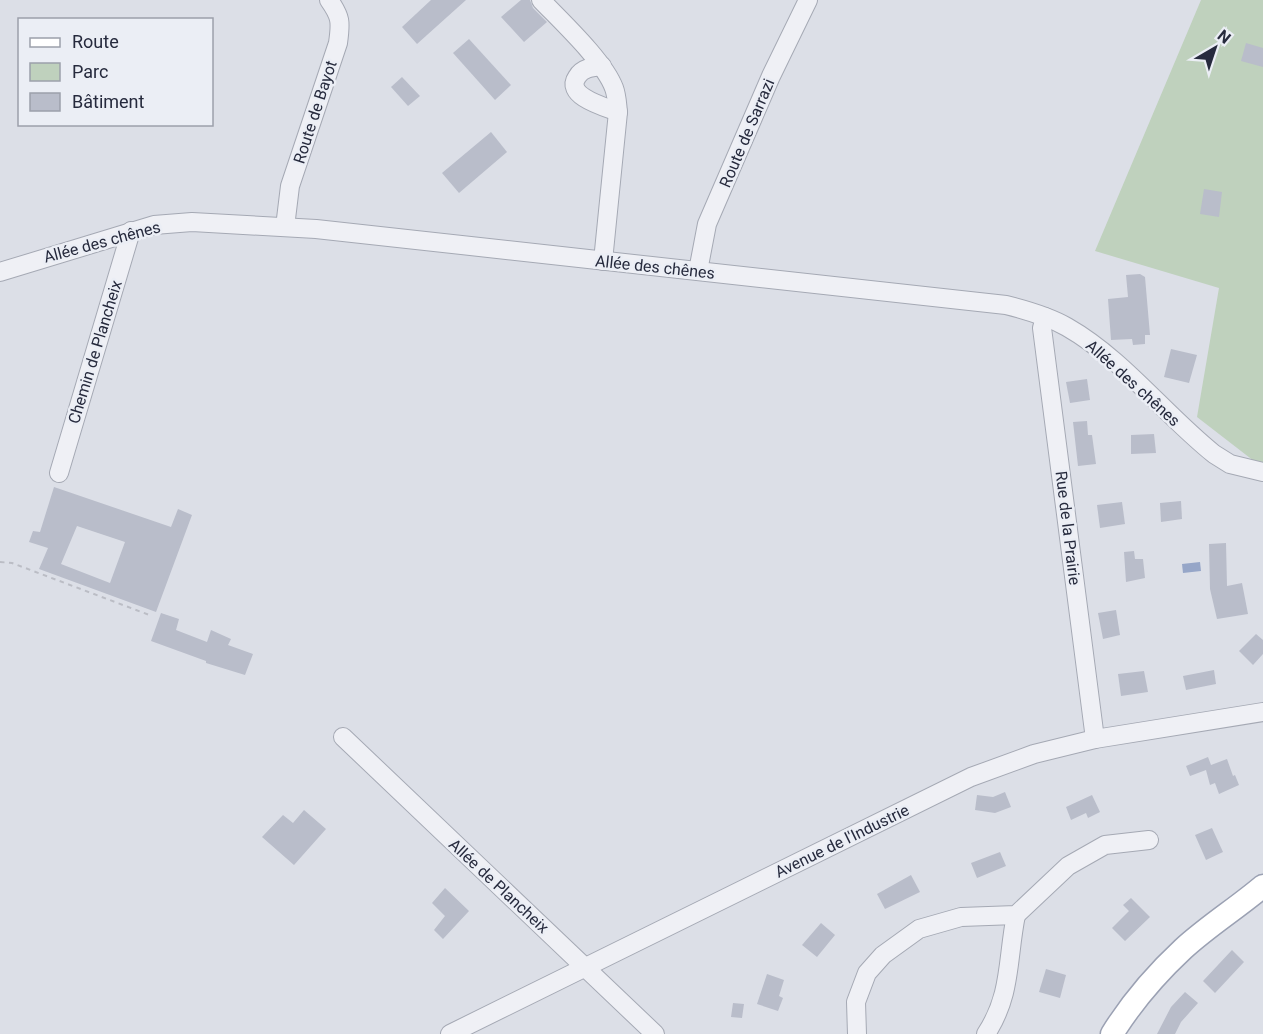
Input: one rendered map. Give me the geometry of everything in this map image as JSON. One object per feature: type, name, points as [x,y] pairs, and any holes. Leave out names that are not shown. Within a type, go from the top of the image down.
[{"type":"main road","points":[[1112,1034],[1142,991],[1159,972],[1202,933],[1263,886]]},
{"type":"street","name":"Route de Bayot","points":[[285,227],[290,186],[338,43],[341,24],[337,12],[328,0]]},
{"type":"street","points":[[541,0],[602,66],[613,85],[618,112],[603,261]]},
{"type":"street","name":"Route de Sarrazi","points":[[698,271],[707,224],[771,75],[808,0]]},
{"type":"street","points":[[602,66],[587,68],[577,75],[574,83],[576,90],[588,100],[618,112]]},
{"type":"street","name":"Allée des chênes","points":[[0,272],[154,225],[192,222],[285,227],[1006,305],[1066,327],[1096,348],[1214,454],[1230,464],[1263,472]]},
{"type":"street","name":"Chemin de Plancheix","points":[[58,473],[131,231]]},
{"type":"street","name":"Rue de la Prairie","points":[[1045,318],[1042,328],[1095,739]]},
{"type":"street","name":"Avenue de l'Industrie","points":[[450,1034],[971,777],[1034,754],[1095,739],[1261,713]]},
{"type":"street","name":"Allée de Plancheix","points":[[343,737],[655,1034]]},
{"type":"street","points":[[986,1034],[997,1017],[1009,980],[1016,915],[1068,866],[1105,845],[1149,840]]},
{"type":"street","points":[[857,1034],[856,1002],[867,974],[883,954],[919,929],[961,917],[1016,915]]},
{"type":"path","points":[[0,562],[12,563],[152,616]]},
{"type":"green space","points":[[1201,0],[1263,0],[1263,468],[1197,417],[1219,288],[1095,251]]},
{"type":"water","points":[[1200,562],[1201,571],[1183,573],[1182,564]]},
{"type":"building","points":[[431,0],[466,0],[417,44],[402,27]]},
{"type":"building","points":[[521,0],[530,0],[533,8],[547,22],[524,42],[501,17]]},
{"type":"building","points":[[469,39],[511,85],[495,100],[453,53]]},
{"type":"building","points":[[1246,43],[1263,48],[1263,67],[1241,61]]},
{"type":"building","points":[[402,77],[420,96],[408,106],[391,87]]},
{"type":"building","points":[[491,132],[507,152],[459,193],[442,173]]},
{"type":"building","points":[[1204,189],[1222,192],[1219,217],[1200,214]]},
{"type":"building","points":[[1140,274],[1145,277],[1150,335],[1145,335],[1145,344],[1133,345],[1132,339],[1111,340],[1108,299],[1128,297],[1126,275]]},
{"type":"building","points":[[1171,349],[1197,355],[1189,383],[1164,377]]},
{"type":"building","points":[[1087,379],[1090,400],[1070,403],[1066,382]]},
{"type":"building","points":[[1087,421],[1088,435],[1092,435],[1096,464],[1078,466],[1073,422]]},
{"type":"building","points":[[1154,434],[1156,453],[1131,454],[1131,435]]},
{"type":"building","points":[[54,487],[171,527],[178,509],[192,515],[156,612],[39,569],[48,548],[29,542],[33,531],[40,532]],"holes":[[[77,526],[125,542],[110,583],[61,564]]]},
{"type":"building","points":[[1181,501],[1182,519],[1161,522],[1160,503]]},
{"type":"building","points":[[1122,502],[1125,524],[1100,528],[1097,505]]},
{"type":"building","points":[[1226,543],[1227,586],[1242,583],[1248,614],[1217,619],[1210,589],[1209,544]]},
{"type":"building","points":[[1134,551],[1135,559],[1143,559],[1145,578],[1126,582],[1124,552]]},
{"type":"building","points":[[1116,610],[1120,635],[1103,639],[1098,613]]},
{"type":"building","points":[[161,613],[179,619],[176,630],[207,642],[211,630],[231,639],[228,645],[253,654],[245,675],[206,663],[206,661],[151,641]]},
{"type":"building","points":[[1256,634],[1263,640],[1263,654],[1253,665],[1239,651]]},
{"type":"building","points":[[1214,670],[1216,684],[1186,690],[1183,676]]},
{"type":"building","points":[[1144,671],[1148,692],[1121,696],[1118,674]]},
{"type":"building","points":[[1208,757],[1211,765],[1227,759],[1239,785],[1219,794],[1215,783],[1210,785],[1206,770],[1190,776],[1186,766]]},
{"type":"building","points":[[1005,792],[1011,807],[995,813],[975,810],[977,795],[993,797]]},
{"type":"building","points":[[1092,795],[1100,812],[1088,818],[1086,813],[1071,820],[1066,807]]},
{"type":"building","points":[[304,810],[326,829],[294,865],[262,837],[283,815],[293,823]]},
{"type":"building","points":[[1212,828],[1223,852],[1206,860],[1195,835]]},
{"type":"building","points":[[1000,852],[1006,866],[977,878],[971,863]]},
{"type":"building","points":[[911,875],[920,892],[885,909],[877,894]]},
{"type":"building","points":[[445,888],[469,911],[443,939],[434,930],[445,916],[432,903]]},
{"type":"building","points":[[1131,898],[1150,917],[1125,941],[1112,928],[1129,911],[1123,905]]},
{"type":"building","points":[[821,923],[835,935],[817,957],[802,945]]},
{"type":"building","points":[[1232,950],[1244,962],[1215,993],[1203,981]]},
{"type":"building","points":[[1046,969],[1066,975],[1060,998],[1039,992]]},
{"type":"building","points":[[767,974],[784,980],[779,996],[783,998],[778,1011],[757,1004]]},
{"type":"building","points":[[1185,992],[1198,1003],[1181,1022],[1175,1034],[1157,1034],[1171,1007]]},
{"type":"building","points":[[733,1003],[744,1004],[742,1018],[731,1017]]}]
